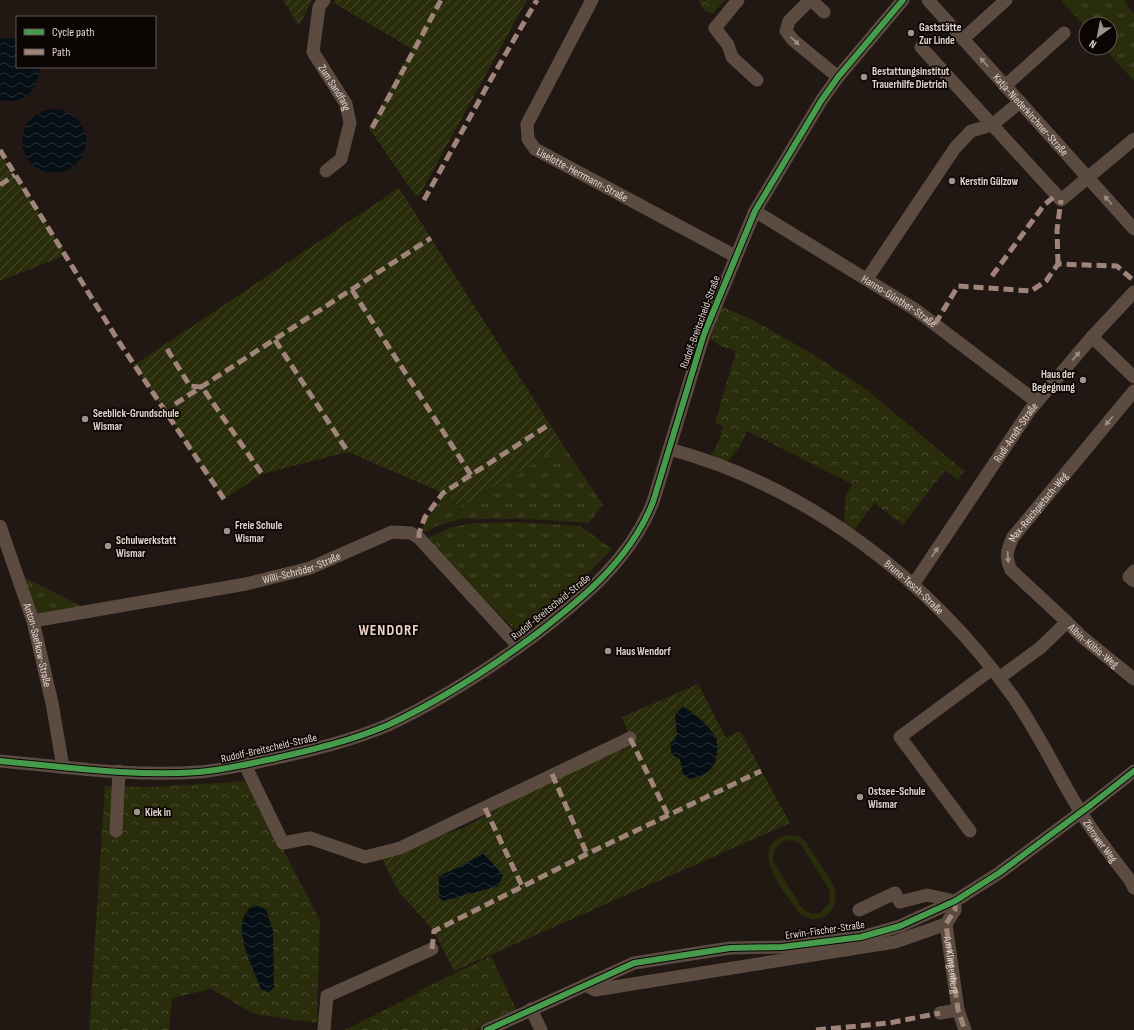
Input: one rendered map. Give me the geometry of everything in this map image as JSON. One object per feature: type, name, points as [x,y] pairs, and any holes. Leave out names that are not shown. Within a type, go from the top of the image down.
[{"type":"street","name":"Zum Sandfang","points":[[324,0],[319,7],[313,52],[346,104],[350,123],[341,159],[326,171]]},
{"type":"street","name":"Liselotte-Herrmann-Straße","points":[[592,0],[527,124],[528,139],[535,149],[735,256]]},
{"type":"street","points":[[738,0],[715,28],[728,45],[732,57],[757,80]]},
{"type":"street","points":[[824,12],[811,0],[789,21],[786,31],[794,40],[838,77]]},
{"type":"street","name":"Rudolf-Breitscheid-Straße","points":[[0,761],[119,771],[197,772],[245,765],[314,749],[386,725],[444,695],[519,647],[576,603],[610,570],[630,546],[649,514],[698,353],[735,256],[755,211],[821,101],[838,77],[903,0]]},
{"type":"street","name":"Katja-Niederkirchner-Straße","points":[[928,0],[1133,226]]},
{"type":"street","points":[[963,39],[1006,0]]},
{"type":"street","points":[[1005,86],[1064,33]]},
{"type":"street","points":[[921,47],[1061,200],[1134,139]]},
{"type":"street","points":[[867,279],[955,148],[971,131],[992,125],[1020,102]]},
{"type":"street","name":"Hanno-Günther-Straße","points":[[755,211],[867,279],[935,324],[1037,402]]},
{"type":"street","name":"Rudi-Arndt-Straße","points":[[913,585],[1037,402],[1092,337],[1134,292]]},
{"type":"street","points":[[1092,337],[1134,377]]},
{"type":"street","name":"Max-Reichpietsch-Weg","points":[[1067,622],[1011,570],[1006,560],[1007,549],[1012,537],[1134,391]]},
{"type":"street","name":"Bruno-Tesch-Straße","points":[[669,449],[687,454],[742,475],[794,501],[850,536],[913,585],[955,626],[995,673],[1031,724],[1081,813]]},
{"type":"street","name":"Anton-Saefkow-Straße","points":[[0,526],[33,621],[52,703],[63,767]]},
{"type":"street","name":"Willi-Schröder-Straße","points":[[33,621],[246,584],[310,568],[392,532],[411,533],[419,538],[519,647]]},
{"type":"street","points":[[1134,571],[1129,577],[1134,581]]},
{"type":"street","name":"Albin-Köbis-Weg","points":[[970,830],[900,737],[995,673],[1040,648],[1067,622],[1080,636],[1134,679]]},
{"type":"street","points":[[245,765],[283,843],[310,838],[365,857],[400,848],[630,738]]},
{"type":"street","points":[[116,832],[119,771]]},
{"type":"street","name":"Erwin-Fischer-Straße","points":[[487,1030],[634,963],[676,955],[730,948],[782,947],[861,936],[900,926],[955,901],[999,873],[1081,813],[1134,771]]},
{"type":"street","name":"Zierower Weg","points":[[1081,813],[1130,880],[1134,888]]},
{"type":"street","points":[[859,910],[895,893],[900,902],[927,895],[955,901]]},
{"type":"street","name":"Am Klingenberg","points":[[955,901],[955,910],[946,924],[958,1010],[965,1030]]},
{"type":"street","points":[[586,985],[595,990],[888,943],[946,924]]},
{"type":"street","points":[[324,1030],[328,996],[432,949]]},
{"type":"street","points":[[531,1009],[541,1030]]},
{"type":"street","points":[[940,1013],[958,1010]]},
{"type":"green space","points":[[283,0],[312,0],[299,26]]},
{"type":"green space","points":[[335,0],[527,0],[419,196],[414,194],[369,128],[412,49],[334,3]]},
{"type":"green space","points":[[699,0],[725,0],[713,13],[704,10]]},
{"type":"green space","points":[[1061,0],[1124,0],[1134,14],[1134,81],[1111,56],[1118,56],[1118,16],[1078,16],[1078,19]]},
{"type":"green space","points":[[0,151],[66,255],[0,281]]},
{"type":"green space","points":[[399,188],[563,445],[460,507],[443,493],[348,452],[262,474],[224,499],[134,365]]},
{"type":"green space","points":[[715,304],[749,318],[811,353],[867,390],[964,471],[958,480],[945,470],[903,525],[874,503],[850,536],[844,532],[845,498],[852,484],[747,431],[740,446],[723,467],[708,462],[719,441],[723,426],[715,423],[736,351],[720,346],[704,334]]},
{"type":"green space","points":[[563,445],[603,505],[589,523],[525,519],[461,519],[439,525],[423,533],[424,523],[445,495],[460,507]]},
{"type":"green space","points":[[515,522],[580,526],[612,549],[568,594],[518,633],[425,539],[452,527],[475,523]]},
{"type":"green space","points":[[18,574],[89,610],[33,621]]},
{"type":"green space","points":[[698,684],[726,738],[740,731],[790,823],[454,971],[434,931],[399,892],[379,853],[461,829],[630,738],[622,717]]},
{"type":"green space","points":[[247,781],[320,920],[317,1023],[254,1014],[211,989],[172,998],[169,1030],[89,1030],[105,786],[153,787]]},
{"type":"green space","points":[[787,835],[800,837],[806,842],[830,879],[835,890],[835,903],[828,914],[821,918],[815,919],[803,916],[798,912],[778,882],[772,870],[769,859],[769,849],[775,841]],"holes":[[[788,840],[797,842],[802,846],[830,891],[829,903],[820,913],[812,914],[802,908],[774,863],[774,852],[781,843]]]},
{"type":"green space","points":[[491,956],[517,1011],[475,1030],[345,1030],[418,993],[418,991]]},
{"type":"water","points":[[0,39],[16,39],[16,68],[40,68],[39,75],[33,89],[23,98],[9,101],[0,100]]},
{"type":"water","points":[[54,109],[72,114],[77,118],[81,123],[86,141],[81,159],[77,164],[72,168],[54,173],[36,168],[31,164],[27,159],[22,141],[27,123],[31,118],[36,114]]},
{"type":"water","points":[[683,706],[706,724],[716,738],[717,746],[716,760],[712,768],[703,775],[690,779],[683,774],[680,759],[672,755],[670,744],[677,736],[675,715]]},
{"type":"water","points":[[483,853],[503,875],[498,886],[443,901],[439,897],[439,876],[459,867]]},
{"type":"water","points":[[253,905],[266,909],[273,931],[274,987],[269,992],[261,989],[243,942],[242,922],[245,914]]},
{"type":"marked path","points":[[372,128],[441,0]]},
{"type":"marked path","points":[[424,200],[537,0]]},
{"type":"marked path","points":[[0,150],[119,342],[224,499]]},
{"type":"marked path","points":[[0,185],[15,175]]},
{"type":"marked path","points":[[992,276],[1044,205],[1056,195]]},
{"type":"marked path","points":[[1058,264],[1057,230],[1061,200]]},
{"type":"marked path","points":[[175,404],[431,238]]},
{"type":"marked path","points":[[935,324],[958,286],[1031,291],[1046,281],[1058,264],[1117,266],[1134,281]]},
{"type":"marked path","points":[[352,290],[471,475]]},
{"type":"marked path","points":[[275,340],[348,452]]},
{"type":"marked path","points":[[167,349],[190,386],[202,387],[262,474]]},
{"type":"marked path","points":[[419,538],[419,533],[425,517],[443,493],[550,424]]},
{"type":"marked path","points":[[630,738],[668,815]]},
{"type":"marked path","points":[[432,949],[434,931],[587,854],[761,771]]},
{"type":"marked path","points":[[552,774],[587,854]]},
{"type":"marked path","points":[[485,808],[522,886]]},
{"type":"marked path","points":[[955,901],[955,910],[946,924],[958,1010],[965,1030]]},
{"type":"marked path","points":[[816,1030],[889,1023],[940,1013]]},
{"type":"cycle path","points":[[0,761],[124,772],[199,772],[245,765],[331,745],[374,731],[426,706],[518,648],[570,607],[618,560],[632,542],[653,502],[704,334],[755,211],[821,101],[838,77],[903,0]]},
{"type":"cycle path","points":[[487,1030],[634,963],[730,948],[782,947],[861,937],[900,926],[955,901],[999,873],[1134,771]]},
{"type":"place","name":"Gaststätte Zur Linde","points":[[911,33]]},
{"type":"place","name":"Bestattungsinstitut Trauerhilfe Dietrich","points":[[864,77]]},
{"type":"place","name":"Kerstin Gülzow","points":[[952,181]]},
{"type":"place","name":"Haus der Begegnung","points":[[1083,380]]},
{"type":"place","name":"Seeblick-Grundschule Wismar","points":[[85,419]]},
{"type":"place","name":"Freie Schule Wismar","points":[[227,531]]},
{"type":"place","name":"Schulwerkstatt Wismar","points":[[108,546]]},
{"type":"place","name":"Haus Wendorf","points":[[608,651]]},
{"type":"place","name":"Ostsee-Schule Wismar","points":[[860,797]]},
{"type":"place","name":"Kiek in","points":[[137,812]]},
{"type":"district","name":"WENDORF","points":[[389,630]]}]
